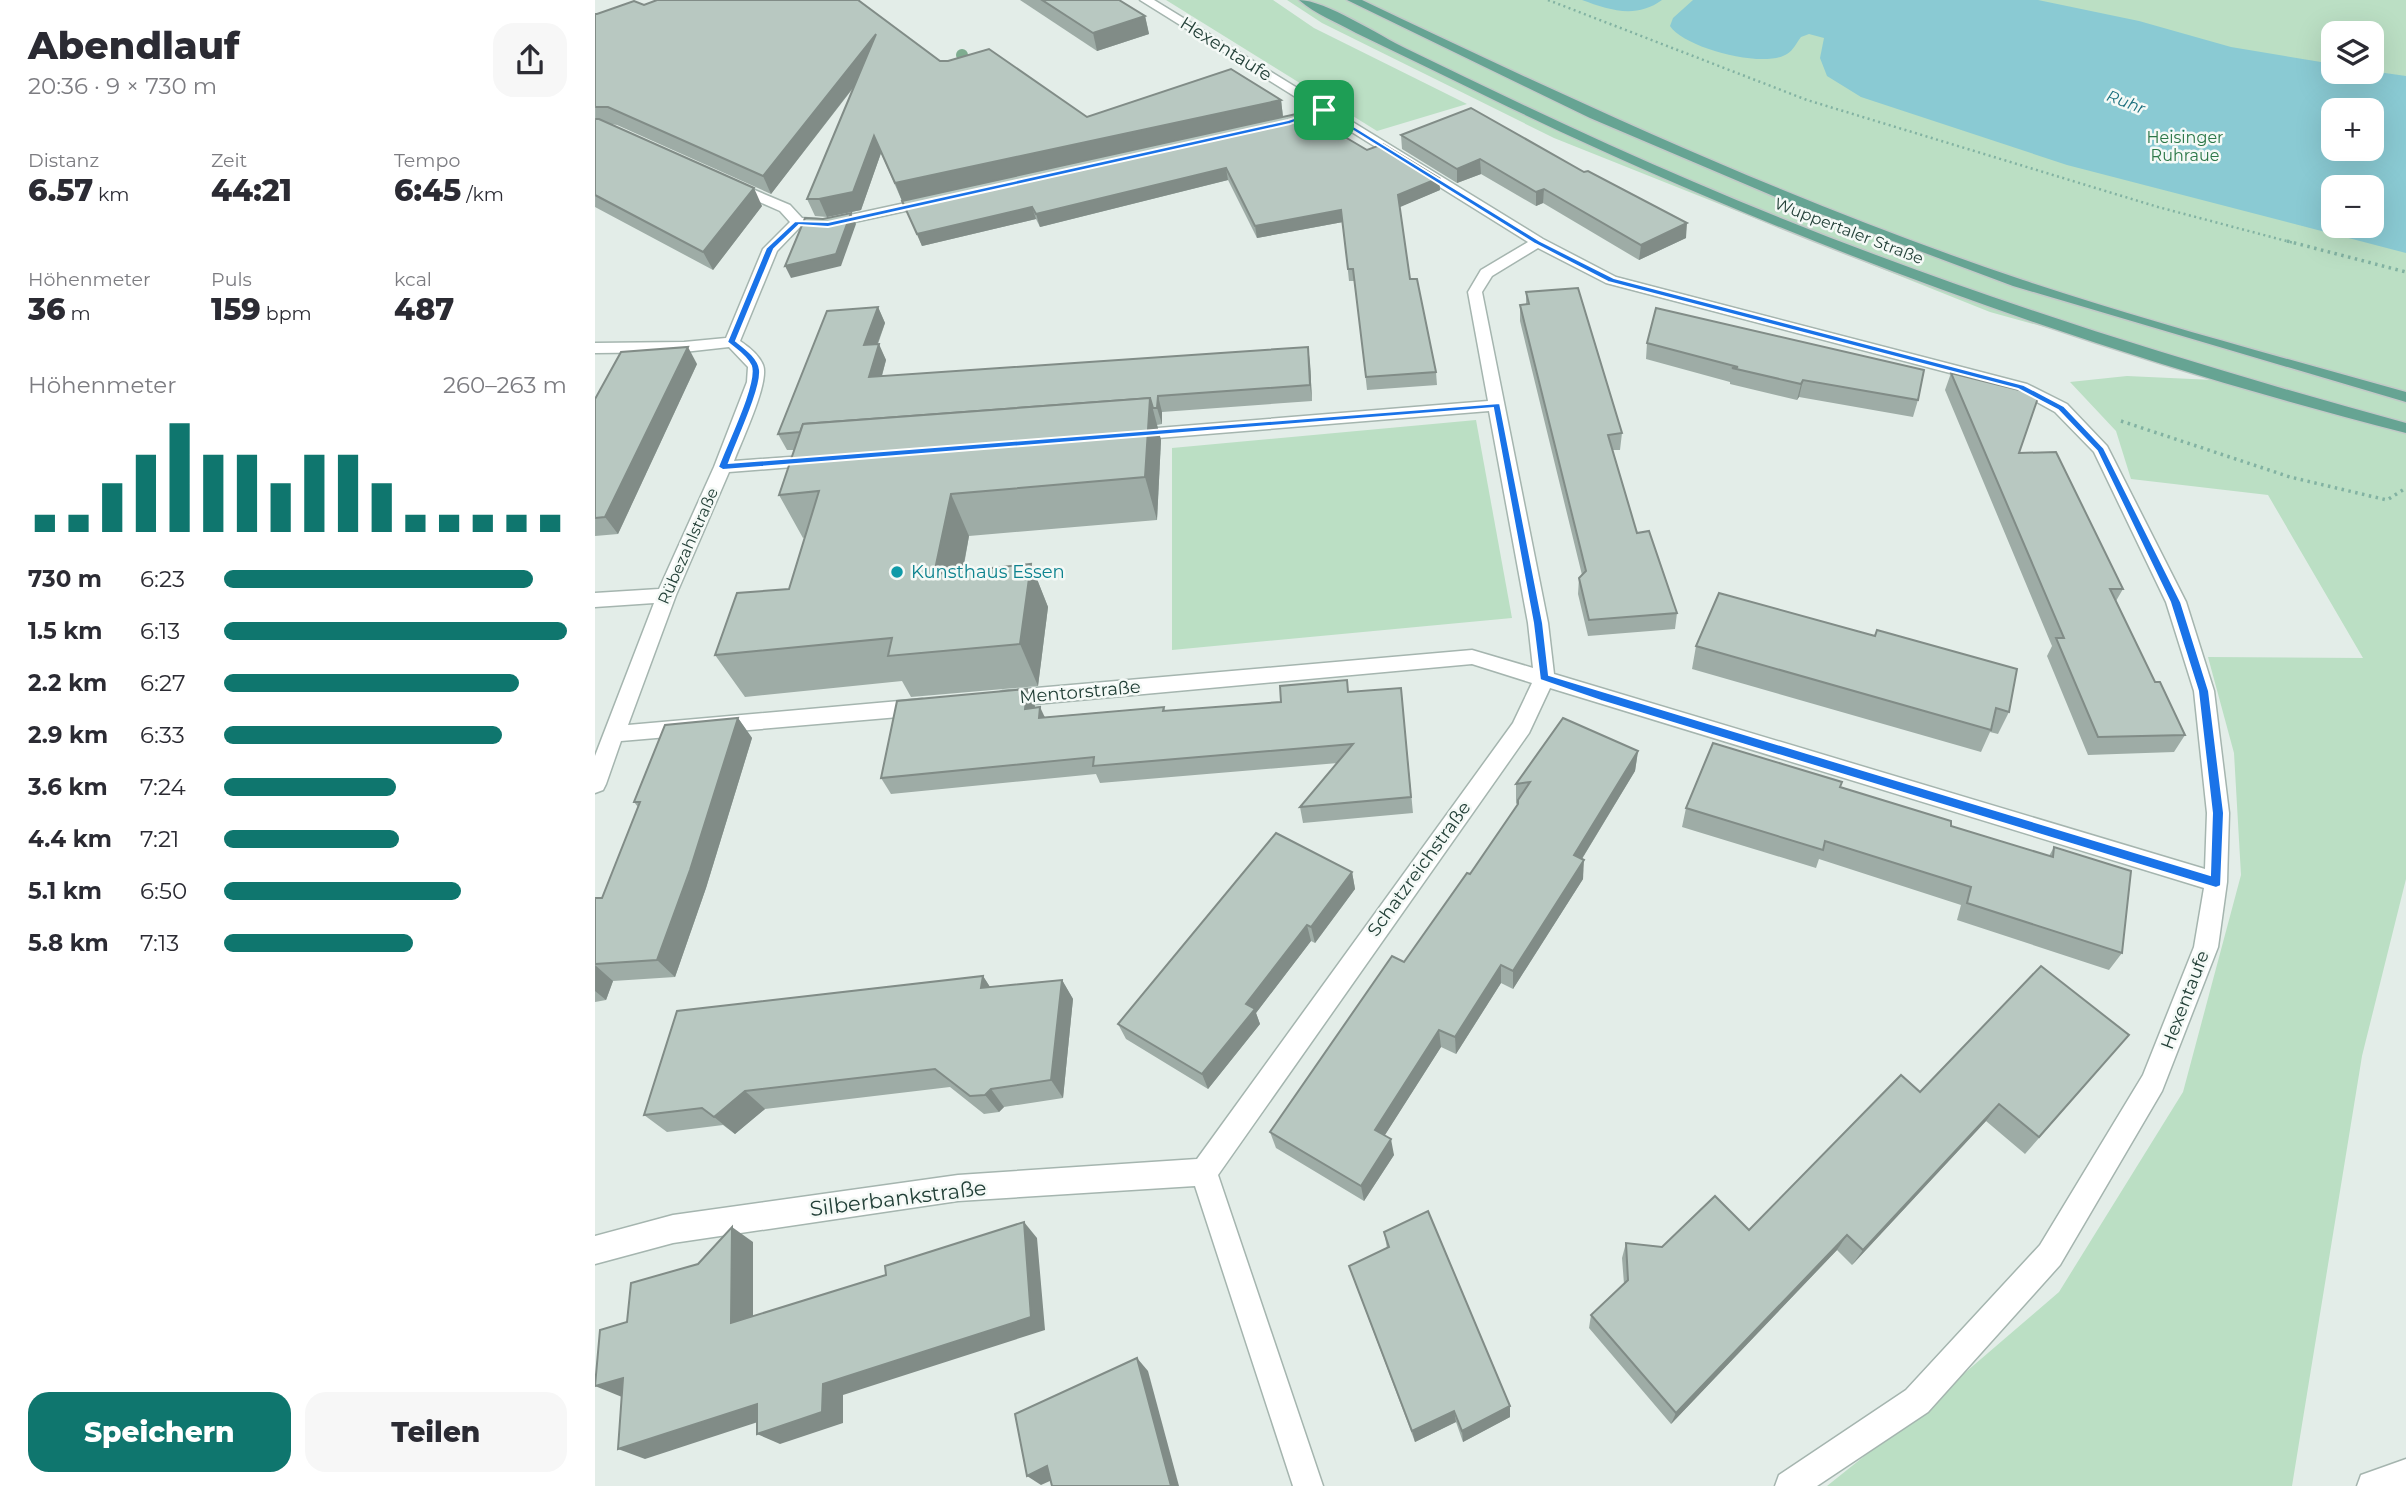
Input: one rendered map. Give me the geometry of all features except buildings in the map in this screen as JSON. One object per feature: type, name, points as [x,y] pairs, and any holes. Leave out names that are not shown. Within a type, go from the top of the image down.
[{"type":"main road","name":"Wuppertaler Straße","points":[[1305,0],[1346,24],[1565,130],[1760,216],[2003,307],[2279,393],[2406,428]]},
{"type":"main road","name":"Wuppertaler Straße","points":[[1353,0],[1594,114],[1783,195],[2018,282],[2406,397]]},
{"type":"street","name":"Hexentaufe","points":[[1146,0],[1538,242],[1611,280],[2021,387],[2061,408],[2101,450],[2176,602],[2204,691],[2218,813],[2216,883],[2206,947],[2153,1082],[2050,1255],[1917,1401],[1790,1486]]},
{"type":"street","points":[[1301,118],[1324,110]]},
{"type":"street","points":[[723,180],[785,208],[798,222],[828,225],[950,197]]},
{"type":"street","points":[[595,348],[684,347],[731,342],[770,248],[798,222]]},
{"type":"street","points":[[1538,242],[1486,273],[1475,292],[1538,623],[1544,678]]},
{"type":"street","name":"Rübezahlstraße","points":[[595,784],[666,594],[723,467],[755,382],[756,367],[746,353],[731,342]]},
{"type":"street","points":[[1122,436],[1497,405]]},
{"type":"street","points":[[723,467],[832,458]]},
{"type":"street","points":[[595,600],[666,594]]},
{"type":"street","name":"Mentorstraße","points":[[988,701],[1472,657],[2216,883]]},
{"type":"street","name":"Schatzreichstraße","points":[[1204,1172],[1522,727],[1544,678]]},
{"type":"street","points":[[614,734],[946,705]]},
{"type":"street","points":[[1204,1172],[1308,1486]]},
{"type":"street","name":"Silberbankstraße","points":[[595,1250],[673,1229],[958,1188],[1204,1172]]},
{"type":"street","points":[[2372,1486],[2406,1474]]},
{"type":"path","points":[[1548,0],[1807,100],[2158,207],[2406,272]]},
{"type":"path","points":[[2109,416],[2290,477],[2388,500],[2406,488]]},
{"type":"green space","points":[[1166,0],[1273,0],[1314,28],[1467,104],[1377,131]]},
{"type":"green space","name":"Heisinger Ruhraue","points":[[1287,0],[2406,0],[2406,427],[1990,312],[1554,138],[1322,23]]},
{"type":"green space","points":[[2127,376],[2235,381],[2406,430],[2406,879],[2362,1056],[2292,1486],[1827,1486],[1918,1413],[2059,1292],[2183,1092],[2241,875],[2234,753],[2208,657],[2363,658],[2268,495],[2131,479],[2116,431],[2070,382]]},
{"type":"green space","points":[[1476,420],[1512,618],[1172,650],[1172,448]]},
{"type":"water","points":[[1582,0],[1662,0],[1642,9],[1622,11]]},
{"type":"water","name":"Ruhr","points":[[1693,0],[2038,0],[2139,21],[2231,47],[2321,62],[2321,84],[2384,84],[2384,73],[2406,76],[2406,253],[2348,238],[2384,238],[2384,175],[2321,175],[2321,231],[2067,165],[1861,97],[1827,76],[1820,58],[1824,38],[1809,34],[1801,37],[1789,53],[1776,58],[1744,58],[1691,42],[1670,26],[1673,18]]},
{"type":"place","name":"Kunsthaus Essen","points":[[897,572]]},
{"type":"route","points":[[1324,110],[1538,242],[1611,280],[2021,387],[2061,408],[2101,450],[2176,602],[2204,691],[2218,813],[2216,883],[1544,678],[1538,623],[1497,405],[723,467],[755,382],[756,367],[746,353],[731,342],[770,248],[798,222],[828,225],[1290,122],[1324,110]]}]
